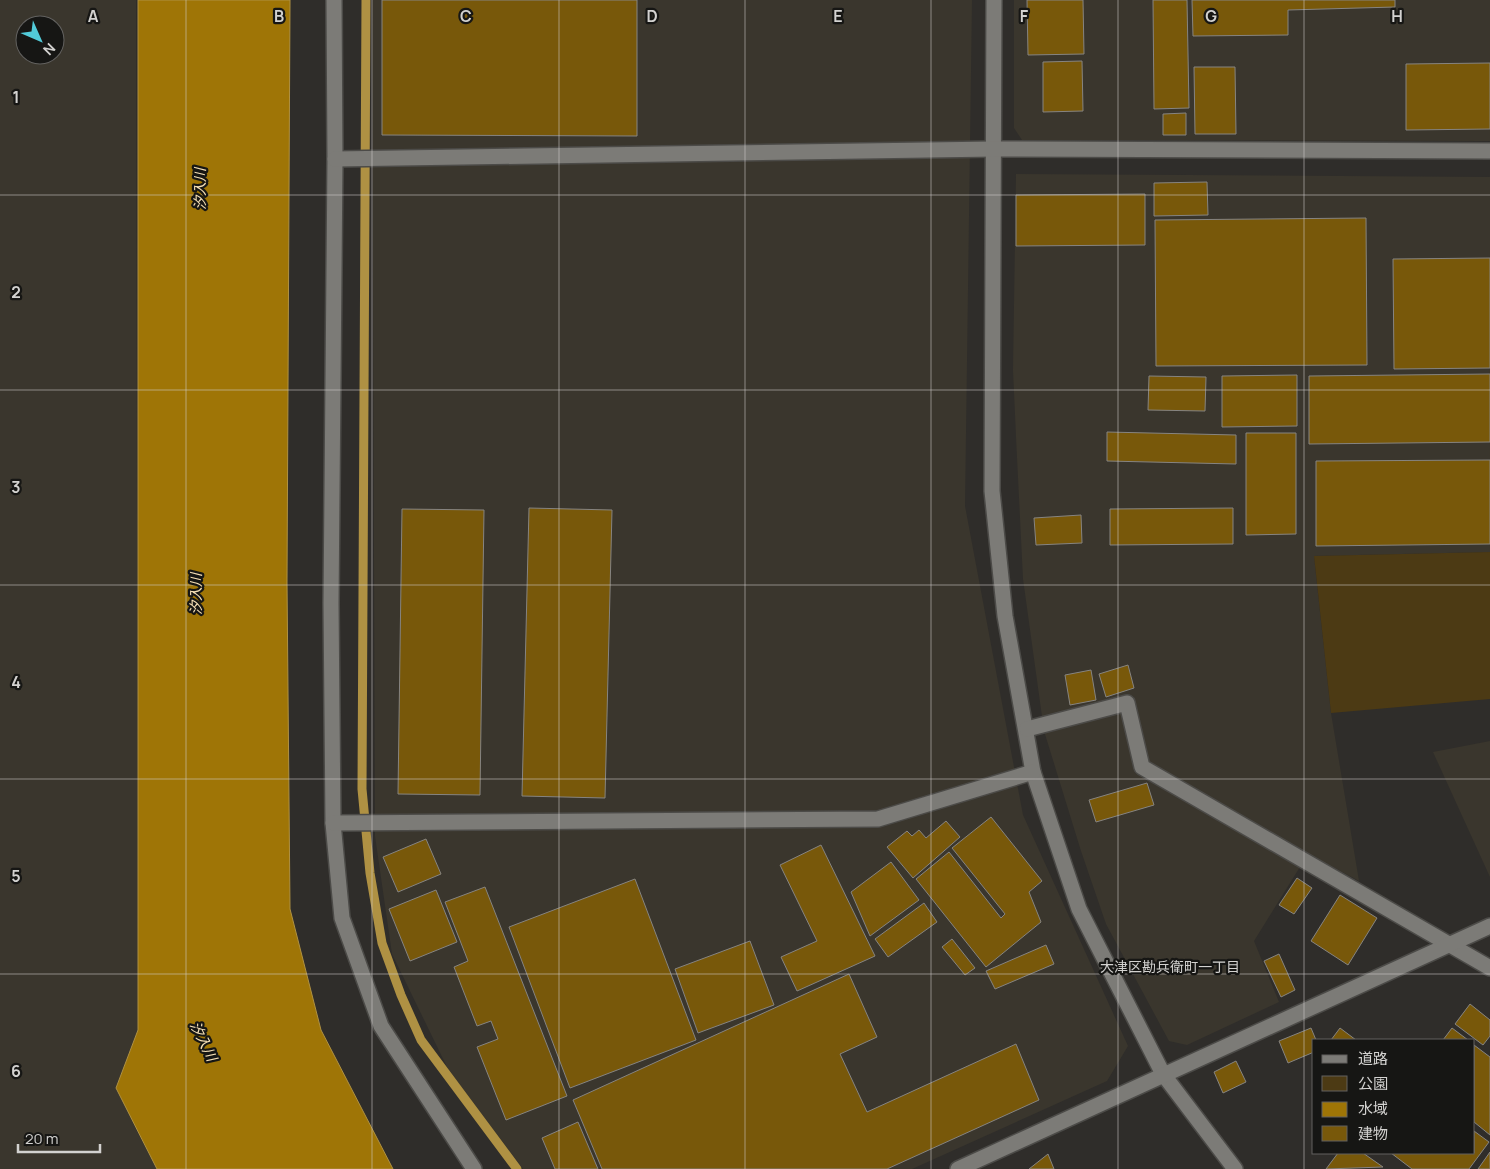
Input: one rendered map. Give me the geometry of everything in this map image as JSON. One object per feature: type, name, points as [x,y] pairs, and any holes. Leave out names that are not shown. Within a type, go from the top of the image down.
[{"type":"street","points":[[334,0],[335,159],[331,593],[333,823],[342,918],[380,1026],[474,1169]]},
{"type":"street","points":[[994,0],[992,491],[1005,616],[1027,729],[1033,772],[1079,909],[1163,1074],[1235,1169]]},
{"type":"street","points":[[335,159],[994,149],[1490,151]]},
{"type":"street","points":[[1027,729],[1127,703],[1142,768],[1490,968]]},
{"type":"street","points":[[333,823],[878,819],[1033,772]]},
{"type":"street","points":[[958,1169],[1490,926]]},
{"type":"shaded area","points":[[0,0],[136,0],[138,1030],[116,1088],[157,1169],[0,1169]]},
{"type":"shaded area","points":[[372,0],[972,0],[965,506],[1023,815],[1128,1046],[1107,1081],[912,1169],[523,1169],[448,1069],[392,954],[375,836]]},
{"type":"shaded area","points":[[1014,0],[1490,0],[1490,141],[1022,140],[1014,128]]},
{"type":"shaded area","points":[[1016,174],[1490,177],[1490,552],[1314,556],[1331,713],[1359,881],[1308,854],[1254,941],[1279,1002],[1187,1045],[1169,1041],[1106,924],[1044,731],[1023,579],[1013,370]]},
{"type":"shaded area","points":[[1490,741],[1490,877],[1433,752]]},
{"type":"green space","points":[[1490,552],[1490,699],[1331,713],[1314,556]]},
{"type":"water","name":"汐入川","points":[[138,0],[290,0],[287,582],[290,909],[321,1030],[393,1169],[157,1169],[116,1088],[138,1030]]},
{"type":"building","points":[[382,0],[637,0],[637,136],[382,135]]},
{"type":"building","points":[[1027,0],[1083,0],[1084,54],[1028,55]]},
{"type":"building","points":[[1153,0],[1187,0],[1189,108],[1154,109]]},
{"type":"building","points":[[1192,0],[1395,0],[1395,7],[1288,10],[1288,35],[1193,36]]},
{"type":"building","points":[[1082,61],[1083,111],[1043,112],[1043,62]]},
{"type":"building","points":[[1490,63],[1490,129],[1406,130],[1406,64]]},
{"type":"building","points":[[1194,67],[1235,67],[1236,134],[1195,134]]},
{"type":"building","points":[[1186,113],[1186,135],[1163,135],[1163,114]]},
{"type":"building","points":[[1207,182],[1208,215],[1154,216],[1154,183]]},
{"type":"building","points":[[1145,194],[1145,245],[1016,246],[1016,195]]},
{"type":"building","points":[[1366,218],[1367,365],[1156,366],[1155,220]]},
{"type":"building","points":[[1490,258],[1490,368],[1394,369],[1393,259]]},
{"type":"building","points":[[1490,374],[1490,442],[1309,444],[1309,376]]},
{"type":"building","points":[[1297,375],[1297,426],[1222,427],[1222,376]]},
{"type":"building","points":[[1149,376],[1206,377],[1205,411],[1148,410]]},
{"type":"building","points":[[1107,432],[1236,435],[1236,464],[1107,461]]},
{"type":"building","points":[[1246,433],[1296,433],[1296,534],[1246,535]]},
{"type":"building","points":[[1490,460],[1490,544],[1316,546],[1316,461]]},
{"type":"building","points":[[529,508],[612,510],[605,798],[522,796]]},
{"type":"building","points":[[1233,508],[1233,544],[1110,545],[1110,509]]},
{"type":"building","points":[[402,509],[484,510],[480,795],[398,794]]},
{"type":"building","points":[[1081,515],[1082,543],[1036,545],[1034,518]]},
{"type":"building","points":[[1128,665],[1134,688],[1106,697],[1099,674]]},
{"type":"building","points":[[1091,670],[1096,700],[1070,705],[1065,675]]},
{"type":"building","points":[[1147,783],[1154,805],[1096,822],[1089,800]]},
{"type":"building","points":[[991,817],[1042,881],[1029,892],[1041,922],[986,967],[916,879],[949,852],[1001,918],[1005,914],[952,848]]},
{"type":"building","points":[[946,821],[960,837],[913,878],[887,847],[907,831],[912,836],[919,830],[926,838]]},
{"type":"building","points":[[426,839],[441,874],[398,892],[383,857]]},
{"type":"building","points":[[821,845],[875,956],[797,991],[781,957],[817,941],[780,865]]},
{"type":"building","points":[[891,862],[919,900],[870,936],[851,892]]},
{"type":"building","points":[[1297,878],[1312,888],[1294,914],[1279,905]]},
{"type":"building","points":[[635,879],[696,1040],[570,1088],[509,927]]},
{"type":"building","points":[[485,887],[567,1096],[506,1120],[477,1047],[498,1039],[491,1021],[477,1026],[454,967],[468,961],[445,902]]},
{"type":"building","points":[[436,890],[457,942],[410,961],[389,909]]},
{"type":"building","points":[[1340,895],[1377,918],[1348,965],[1311,941]]},
{"type":"building","points":[[924,903],[937,922],[888,957],[875,939]]},
{"type":"building","points":[[952,939],[975,968],[965,975],[942,947]]},
{"type":"building","points":[[750,941],[774,1005],[698,1033],[675,969]]},
{"type":"building","points":[[1046,945],[1054,964],[995,989],[986,971]]},
{"type":"building","points":[[1279,954],[1295,990],[1281,997],[1264,961]]},
{"type":"building","points":[[849,974],[877,1037],[840,1054],[867,1112],[1016,1044],[1039,1100],[887,1169],[602,1169],[573,1100]]},
{"type":"building","points":[[1470,1004],[1490,1020],[1490,1036],[1483,1045],[1455,1024]]},
{"type":"building","points":[[1311,1028],[1316,1039],[1312,1039],[1312,1053],[1288,1063],[1279,1041]]},
{"type":"building","points":[[1340,1028],[1355,1039],[1332,1039]]},
{"type":"building","points":[[1452,1028],[1467,1039],[1444,1039]]},
{"type":"building","points":[[1475,1046],[1490,1057],[1490,1135],[1475,1123]]},
{"type":"building","points":[[1236,1061],[1246,1082],[1223,1093],[1214,1072]]},
{"type":"building","points":[[578,1122],[598,1169],[555,1169],[542,1138]]},
{"type":"building","points":[[1475,1132],[1489,1142],[1469,1169],[1412,1169],[1392,1154],[1475,1154]]},
{"type":"building","points":[[1490,1152],[1490,1169],[1478,1169]]},
{"type":"building","points":[[1048,1154],[1054,1169],[1029,1169]]},
{"type":"building","points":[[1337,1154],[1364,1154],[1383,1167],[1326,1169]]},
{"type":"waterway","points":[[366,0],[362,789],[370,873],[382,943],[401,995],[421,1040],[517,1169]]},
{"type":"district","name":"大津区勘兵衛町一丁目","points":[[1170,966]]}]
